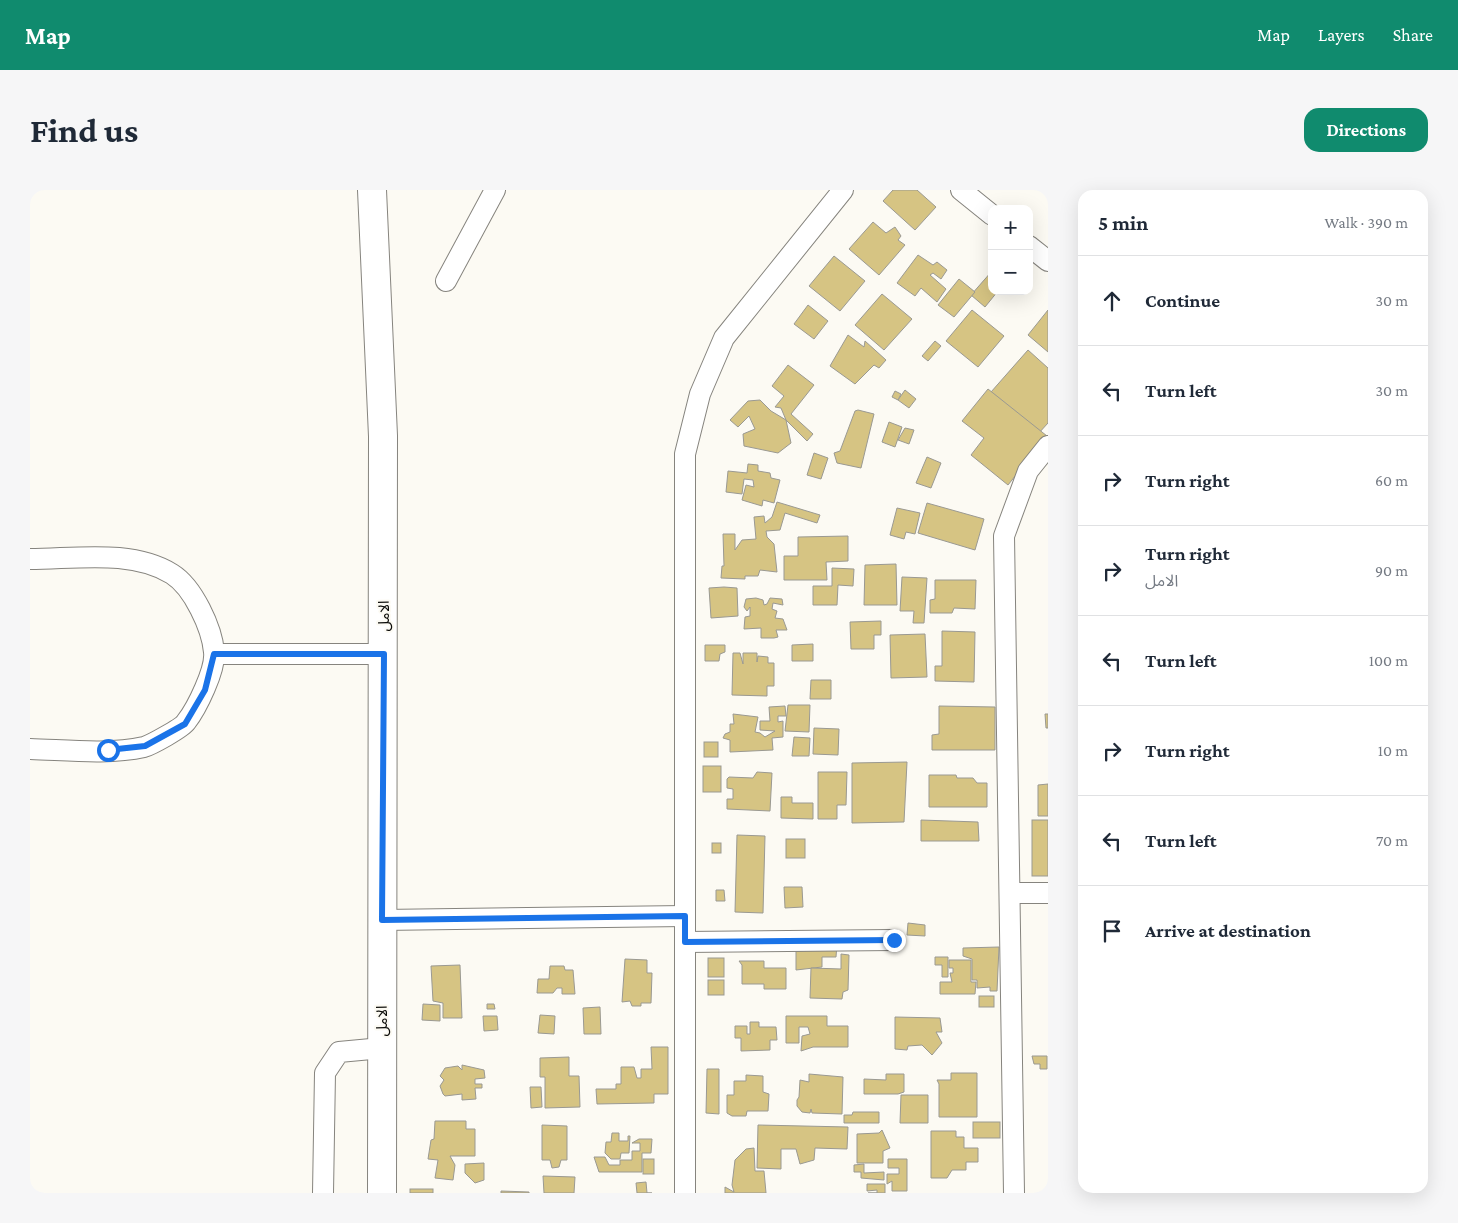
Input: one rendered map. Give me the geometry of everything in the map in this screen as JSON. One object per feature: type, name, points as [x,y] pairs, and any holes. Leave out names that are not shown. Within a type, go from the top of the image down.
[{"type":"street","name":"الامل","points":[[372,190],[383,436],[382,1193]]},
{"type":"street","points":[[446,282],[495,190]]},
{"type":"street","points":[[685,1193],[685,454],[700,394],[724,338],[843,190]]},
{"type":"street","points":[[961,190],[988,212]]},
{"type":"street","points":[[1033,249],[1048,261]]},
{"type":"street","points":[[1014,1193],[1011,893],[1004,536],[1028,471],[1048,446]]},
{"type":"street","points":[[30,559],[120,558],[142,562],[173,574],[195,599],[206,625],[214,654],[205,690],[185,724],[145,746],[108,750],[30,749]]},
{"type":"street","points":[[214,654],[384,654]]},
{"type":"street","points":[[1011,893],[1048,893]]},
{"type":"street","points":[[382,920],[685,916]]},
{"type":"street","points":[[685,942],[894,940]]},
{"type":"street","points":[[323,1193],[324,1073],[339,1052],[382,1048]]},
{"type":"building","points":[[893,190],[917,190],[936,207],[915,230],[883,201]]},
{"type":"building","points":[[873,222],[886,233],[895,227],[901,236],[898,240],[905,245],[879,275],[849,249]]},
{"type":"building","points":[[918,255],[933,265],[937,262],[947,270],[941,279],[933,273],[930,275],[946,289],[937,302],[921,288],[915,296],[897,283]]},
{"type":"building","points":[[834,256],[865,281],[840,311],[809,286]]},
{"type":"building","points":[[988,276],[988,295],[995,295],[985,307],[971,295]]},
{"type":"building","points":[[959,279],[975,292],[954,317],[938,305]]},
{"type":"building","points":[[882,294],[912,319],[884,350],[855,325]]},
{"type":"building","points":[[808,305],[828,321],[814,339],[794,324]]},
{"type":"building","points":[[972,310],[1004,336],[978,367],[946,341]]},
{"type":"building","points":[[1048,310],[1048,352],[1028,335]]},
{"type":"building","points":[[848,335],[864,347],[865,341],[886,360],[879,368],[874,365],[855,384],[830,366]]},
{"type":"building","points":[[935,341],[941,346],[928,361],[922,356]]},
{"type":"building","points":[[1028,350],[1048,368],[1048,423],[1038,434],[991,392]]},
{"type":"building","points":[[788,365],[814,385],[791,414],[813,434],[807,441],[786,420],[781,408],[775,407],[784,396],[772,386]]},
{"type":"building","points":[[988,389],[1047,436],[1008,485],[971,455],[984,438],[962,421]]},
{"type":"building","points":[[905,390],[916,399],[909,408],[898,400]]},
{"type":"building","points":[[895,391],[901,394],[898,400],[892,397]]},
{"type":"building","points":[[760,400],[771,411],[786,420],[791,443],[778,453],[744,446],[743,434],[755,429],[749,416],[738,427],[730,420],[748,401]]},
{"type":"building","points":[[855,411],[874,414],[861,468],[837,463],[834,453],[840,451]]},
{"type":"building","points":[[889,422],[902,427],[895,447],[882,442]]},
{"type":"building","points":[[905,428],[914,430],[909,444],[898,440]]},
{"type":"building","points":[[814,453],[828,458],[821,479],[807,475]]},
{"type":"building","points":[[927,457],[941,463],[931,488],[916,483]]},
{"type":"building","points":[[748,464],[758,465],[758,471],[770,473],[771,478],[780,480],[774,503],[763,500],[762,506],[742,500],[746,485],[754,487],[753,480],[744,479],[742,494],[726,492],[728,471],[747,473]]},
{"type":"building","points":[[777,502],[820,515],[817,523],[785,513],[780,530],[766,531],[767,537],[774,544],[777,572],[760,570],[758,576],[745,576],[745,579],[721,578],[722,566],[724,566],[723,534],[735,534],[735,550],[742,540],[756,539],[754,517],[764,516],[765,523],[772,517]]},
{"type":"building","points":[[927,503],[984,519],[975,550],[918,533]]},
{"type":"building","points":[[897,508],[920,513],[915,534],[906,532],[904,539],[890,535]]},
{"type":"building","points":[[848,536],[848,561],[826,562],[827,580],[784,580],[784,556],[798,556],[798,537]]},
{"type":"building","points":[[896,564],[897,605],[864,605],[865,565]]},
{"type":"building","points":[[832,568],[854,569],[853,586],[838,585],[837,605],[813,605],[813,586],[832,586]]},
{"type":"building","points":[[902,577],[927,578],[924,623],[913,623],[914,611],[900,611]]},
{"type":"building","points":[[935,580],[976,580],[975,609],[954,608],[952,613],[930,613],[930,600],[935,599]]},
{"type":"building","points":[[709,588],[737,588],[738,616],[711,618]]},
{"type":"building","points":[[756,598],[763,600],[764,605],[767,604],[770,598],[782,599],[783,605],[773,603],[772,609],[777,611],[775,618],[783,619],[787,630],[776,630],[778,637],[761,638],[761,628],[744,629],[745,617],[750,616],[750,607],[747,611],[744,607],[746,599]]},
{"type":"building","points":[[881,621],[881,635],[874,635],[874,649],[851,649],[850,622]]},
{"type":"building","points":[[942,631],[975,632],[974,682],[935,681],[935,666],[942,666]]},
{"type":"building","points":[[925,634],[927,677],[891,678],[890,635]]},
{"type":"building","points":[[813,644],[813,661],[792,661],[792,645]]},
{"type":"building","points":[[705,645],[725,645],[725,652],[720,654],[719,661],[705,661]]},
{"type":"building","points":[[733,653],[740,653],[743,664],[743,653],[757,653],[757,662],[758,656],[768,657],[768,663],[774,663],[774,686],[767,686],[767,696],[732,695]]},
{"type":"building","points":[[811,680],[831,680],[831,699],[810,699]]},
{"type":"building","points":[[788,705],[810,705],[809,732],[785,731]]},
{"type":"building","points":[[785,706],[786,716],[778,716],[778,722],[783,721],[783,737],[772,738],[773,750],[730,752],[730,740],[723,738],[725,734],[730,732],[730,724],[734,724],[733,714],[758,717],[755,732],[765,737],[775,731],[760,730],[760,721],[770,721],[769,707]]},
{"type":"building","points":[[939,706],[995,707],[995,750],[932,750],[932,735],[939,734]]},
{"type":"building","points":[[1045,714],[1048,714],[1048,728],[1046,728]]},
{"type":"building","points":[[814,728],[839,729],[838,755],[813,754]]},
{"type":"building","points":[[794,737],[810,738],[809,756],[792,756]]},
{"type":"building","points":[[704,742],[718,742],[718,757],[704,757]]},
{"type":"building","points":[[907,762],[904,822],[852,823],[852,763]]},
{"type":"building","points":[[703,766],[721,766],[721,792],[703,792]]},
{"type":"building","points":[[757,772],[772,773],[770,811],[727,809],[727,799],[733,799],[733,789],[727,788],[727,779],[729,777],[753,778]]},
{"type":"building","points":[[818,772],[847,772],[846,805],[837,805],[837,819],[818,819]]},
{"type":"building","points":[[929,775],[956,775],[957,778],[973,778],[977,783],[987,783],[987,807],[929,807]]},
{"type":"building","points":[[1048,784],[1048,816],[1038,816],[1038,785]]},
{"type":"building","points":[[781,797],[792,797],[792,803],[813,803],[813,819],[781,818]]},
{"type":"building","points":[[921,820],[978,822],[979,841],[921,841]]},
{"type":"building","points":[[1032,820],[1048,820],[1048,876],[1032,876]]},
{"type":"building","points":[[737,835],[765,836],[763,913],[735,912]]},
{"type":"building","points":[[786,839],[805,839],[805,858],[786,858]]},
{"type":"building","points":[[712,843],[721,843],[721,853],[712,853]]},
{"type":"building","points":[[784,887],[802,887],[803,907],[785,908]]},
{"type":"building","points":[[716,890],[724,890],[725,901],[716,901]]},
{"type":"building","points":[[908,923],[925,925],[925,936],[907,935]]},
{"type":"building","points":[[837,944],[836,957],[822,957],[822,967],[796,970],[796,951],[820,950]]},
{"type":"building","points":[[999,947],[997,991],[990,991],[990,987],[977,988],[977,980],[972,980],[972,959],[963,956],[963,948]]},
{"type":"building","points":[[841,954],[849,955],[848,990],[843,992],[842,999],[810,998],[811,968],[841,969]]},
{"type":"building","points":[[935,957],[948,957],[948,977],[942,977],[942,965],[935,965]]},
{"type":"building","points":[[708,958],[724,958],[724,977],[708,977]]},
{"type":"building","points":[[625,959],[647,960],[647,973],[652,973],[651,1003],[641,1003],[641,1006],[632,1006],[630,1001],[622,1002]]},
{"type":"building","points":[[949,960],[971,960],[971,982],[976,982],[975,994],[940,994],[940,982],[952,982],[950,973],[953,973],[953,968],[949,968]]},
{"type":"building","points":[[739,961],[764,961],[764,968],[786,968],[786,989],[764,989],[764,984],[742,984],[742,965]]},
{"type":"building","points":[[460,965],[462,1018],[443,1018],[443,1003],[433,1001],[431,966]]},
{"type":"building","points":[[550,966],[564,966],[565,970],[573,970],[575,994],[562,994],[562,988],[557,988],[553,993],[537,993],[538,979],[549,979]]},
{"type":"building","points":[[708,980],[724,980],[724,995],[708,995]]},
{"type":"building","points":[[979,996],[994,996],[994,1007],[979,1007]]},
{"type":"building","points":[[423,1004],[440,1005],[440,1021],[422,1020]]},
{"type":"building","points":[[487,1004],[494,1004],[495,1009],[487,1009]]},
{"type":"building","points":[[600,1007],[601,1034],[584,1034],[583,1008]]},
{"type":"building","points":[[540,1015],[555,1016],[554,1034],[538,1033]]},
{"type":"building","points":[[483,1016],[497,1016],[498,1030],[484,1031]]},
{"type":"building","points":[[786,1016],[827,1016],[827,1026],[848,1026],[848,1047],[813,1047],[801,1051],[802,1036],[810,1034],[808,1027],[799,1027],[799,1043],[786,1043]]},
{"type":"building","points":[[895,1017],[940,1018],[942,1032],[936,1032],[942,1043],[932,1055],[922,1045],[908,1046],[907,1050],[895,1049]]},
{"type":"building","points":[[750,1022],[759,1022],[759,1027],[776,1027],[777,1040],[770,1040],[770,1050],[741,1051],[741,1038],[735,1038],[735,1026],[747,1026],[747,1034],[750,1034]]},
{"type":"building","points":[[651,1047],[668,1047],[668,1094],[654,1094],[654,1103],[597,1104],[596,1089],[616,1089],[616,1084],[621,1084],[621,1067],[634,1067],[637,1078],[641,1078],[641,1069],[652,1069]]},
{"type":"building","points":[[1032,1056],[1047,1056],[1047,1069],[1040,1069],[1040,1064],[1034,1064]]},
{"type":"building","points":[[569,1057],[569,1076],[579,1076],[580,1107],[545,1108],[545,1077],[540,1077],[540,1058]]},
{"type":"building","points":[[462,1065],[484,1070],[485,1078],[475,1079],[475,1084],[482,1084],[482,1088],[475,1088],[476,1099],[462,1100],[462,1094],[445,1096],[443,1094],[440,1086],[444,1080],[440,1076],[445,1068],[458,1066],[462,1070]]},
{"type":"building","points":[[707,1069],[719,1069],[719,1114],[706,1113]]},
{"type":"building","points":[[951,1073],[977,1073],[977,1117],[939,1117],[939,1084],[937,1080],[951,1080]]},
{"type":"building","points":[[809,1074],[843,1077],[842,1114],[812,1113],[811,1109],[810,1113],[802,1112],[797,1106],[800,1080],[809,1082]]},
{"type":"building","points":[[886,1074],[904,1074],[904,1092],[898,1094],[864,1094],[864,1079],[886,1080]]},
{"type":"building","points":[[746,1075],[763,1076],[763,1092],[769,1094],[768,1111],[747,1111],[746,1116],[732,1116],[727,1113],[727,1095],[734,1095],[734,1081],[746,1081]]},
{"type":"building","points":[[530,1087],[541,1087],[542,1107],[531,1108]]},
{"type":"building","points":[[901,1095],[928,1095],[928,1123],[900,1123]]},
{"type":"building","points":[[853,1112],[879,1112],[879,1123],[844,1123],[844,1115],[852,1115]]},
{"type":"building","points":[[435,1121],[466,1121],[466,1129],[475,1129],[475,1156],[450,1156],[455,1165],[453,1180],[435,1178],[438,1160],[428,1159],[431,1140],[434,1139]]},
{"type":"building","points":[[973,1122],[1000,1122],[1000,1138],[973,1138]]},
{"type":"building","points":[[542,1125],[567,1126],[567,1160],[561,1160],[559,1167],[552,1168],[550,1160],[542,1160]]},
{"type":"building","points":[[758,1125],[848,1127],[847,1149],[815,1148],[814,1160],[800,1164],[796,1149],[781,1149],[781,1169],[757,1168]]},
{"type":"building","points":[[882,1130],[890,1148],[883,1151],[883,1163],[857,1163],[857,1134],[879,1133]]},
{"type":"building","points":[[931,1131],[956,1131],[956,1137],[964,1137],[964,1148],[978,1148],[978,1162],[966,1162],[966,1170],[952,1170],[947,1178],[931,1178]]},
{"type":"building","points":[[612,1133],[619,1133],[619,1141],[628,1141],[628,1136],[630,1136],[629,1153],[621,1153],[620,1159],[611,1159],[605,1153],[606,1142],[611,1142]]},
{"type":"building","points":[[639,1139],[652,1139],[651,1153],[642,1153],[642,1172],[599,1172],[594,1157],[605,1157],[609,1165],[620,1165],[620,1160],[632,1160],[632,1151],[640,1151],[640,1143],[632,1143]]},
{"type":"building","points":[[754,1148],[755,1171],[764,1171],[766,1193],[725,1193],[725,1187],[734,1192],[732,1185],[735,1160],[746,1149]]},
{"type":"building","points":[[643,1159],[654,1159],[654,1174],[643,1174]]},
{"type":"building","points":[[888,1159],[907,1159],[907,1191],[892,1191],[892,1181],[887,1184],[887,1174],[899,1174],[899,1168],[888,1168]]},
{"type":"building","points":[[484,1163],[484,1180],[475,1183],[465,1173],[465,1164]]},
{"type":"building","points":[[864,1164],[864,1173],[884,1172],[884,1180],[861,1178],[861,1172],[854,1172],[854,1165]]},
{"type":"building","points":[[543,1176],[575,1177],[574,1193],[544,1193]]},
{"type":"building","points":[[646,1182],[647,1193],[637,1193],[636,1183]]},
{"type":"building","points":[[867,1184],[885,1184],[885,1193],[877,1193],[877,1190],[867,1191]]},
{"type":"building","points":[[410,1189],[433,1189],[433,1193],[410,1193]]},
{"type":"building","points":[[501,1191],[529,1192],[529,1193],[501,1193]]},
{"type":"route","points":[[108,750],[145,746],[185,724],[205,690],[214,654],[384,654],[382,920],[685,916],[685,942],[894,940]]}]
